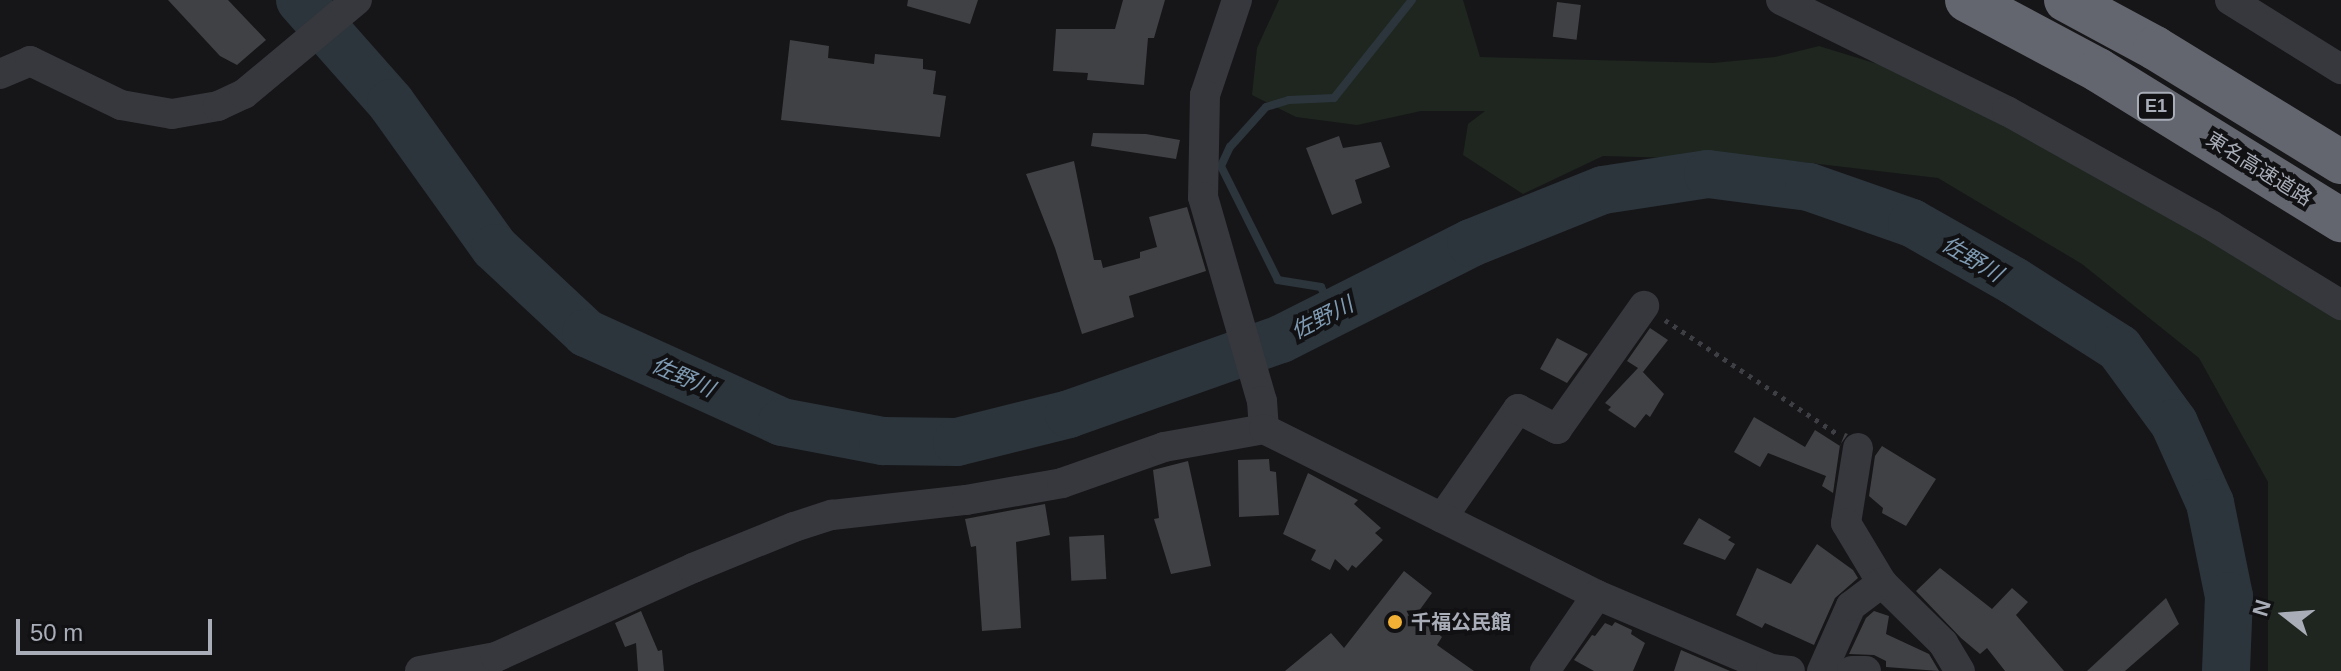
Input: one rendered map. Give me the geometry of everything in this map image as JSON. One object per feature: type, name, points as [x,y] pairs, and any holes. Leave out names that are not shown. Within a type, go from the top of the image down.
[{"type":"highway","name":"東名高速道路","points":[[1967,0],[2098,70],[2341,220]]},
{"type":"highway","name":"E1","points":[[2066,0],[2155,48],[2341,162]]},
{"type":"street","points":[[1237,0],[1205,95],[1201,154],[1203,197],[1263,415],[1442,518],[1597,595],[1778,670]]},
{"type":"street","points":[[1781,0],[2021,118],[2211,225],[2341,305]]},
{"type":"street","points":[[2230,0],[2336,58]]},
{"type":"street","points":[[0,74],[30,61],[121,105],[172,114],[218,106],[244,94],[355,2]]},
{"type":"street","points":[[1442,518],[1518,409],[1557,429],[1644,306]]},
{"type":"street","points":[[420,671],[496,657],[693,568],[832,515],[966,500],[1062,483],[1263,415]]},
{"type":"street","points":[[1858,448],[1846,523],[1882,583],[1943,643],[1960,671]]},
{"type":"street","points":[[1822,671],[1851,606],[1882,583]]},
{"type":"street","points":[[1545,671],[1597,595]]},
{"type":"street","points":[[1852,671],[1866,671]]},
{"type":"path","points":[[1644,306],[1858,448]]},
{"type":"shaded area","points":[[1279,0],[1463,0],[1480,57],[1713,63],[1775,57],[1819,46],[1939,83],[2341,310],[2341,671],[2268,671],[2268,482],[2199,358],[2082,264],[1938,178],[1793,161],[1603,156],[1523,194],[1463,155],[1468,124],[1485,111],[1421,111],[1357,125],[1296,117],[1252,95],[1257,48]]},
{"type":"building","points":[[168,0],[228,0],[266,40],[237,65],[220,56]]},
{"type":"building","points":[[908,0],[978,0],[970,24],[907,6]]},
{"type":"building","points":[[1123,0],[1165,0],[1154,38],[1148,38],[1144,85],[1087,80],[1088,73],[1053,71],[1056,29],[1115,29]]},
{"type":"building","points":[[1557,2],[1581,5],[1577,40],[1553,37]]},
{"type":"building","points":[[790,40],[829,46],[828,58],[874,64],[875,54],[923,59],[923,69],[936,71],[933,94],[946,96],[940,137],[781,120]]},
{"type":"building","points":[[1093,133],[1146,134],[1180,140],[1176,159],[1091,146]]},
{"type":"building","points":[[1339,136],[1343,148],[1381,142],[1390,167],[1355,180],[1362,203],[1332,215],[1306,148]]},
{"type":"building","points":[[1074,161],[1094,260],[1101,260],[1103,268],[1140,258],[1140,252],[1157,247],[1149,217],[1187,207],[1206,271],[1129,296],[1134,317],[1082,334],[1055,248],[1026,174]]},
{"type":"building","points":[[1650,328],[1668,340],[1643,372],[1641,370],[1664,394],[1650,417],[1646,414],[1635,428],[1608,410],[1611,407],[1605,403],[1638,368],[1627,361]]},
{"type":"building","points":[[1557,338],[1588,354],[1567,383],[1540,369]]},
{"type":"building","points":[[1754,417],[1805,447],[1815,430],[1840,446],[1833,493],[1822,486],[1826,476],[1768,453],[1760,467],[1734,452]]},
{"type":"building","points":[[1882,446],[1936,479],[1906,526],[1882,513],[1883,508],[1869,496],[1875,456]]},
{"type":"building","points":[[1269,459],[1270,471],[1276,472],[1279,515],[1239,517],[1238,460]]},
{"type":"building","points":[[1188,461],[1211,566],[1171,574],[1154,519],[1159,518],[1153,470]]},
{"type":"building","points":[[1308,473],[1358,500],[1354,504],[1381,528],[1375,533],[1383,540],[1356,568],[1352,565],[1348,571],[1335,559],[1330,570],[1311,560],[1316,550],[1283,534]]},
{"type":"building","points":[[1045,504],[1050,535],[1016,542],[1021,628],[982,631],[976,546],[971,547],[965,519]]},
{"type":"building","points":[[1699,518],[1731,537],[1728,540],[1735,544],[1725,560],[1683,544]]},
{"type":"building","points":[[1104,535],[1106,579],[1071,581],[1069,537]]},
{"type":"building","points":[[1817,544],[1853,570],[1858,578],[1835,598],[1814,645],[1765,623],[1762,628],[1736,615],[1757,568],[1791,584]]},
{"type":"building","points":[[1940,568],[1992,609],[2012,588],[2028,602],[2016,615],[2064,671],[2005,671],[1987,648],[1980,654],[1916,591]]},
{"type":"building","name":"千福公民館","points":[[1404,571],[1432,593],[1416,615],[1442,637],[1437,645],[1474,671],[1285,671],[1331,633],[1344,648]]},
{"type":"building","points":[[2166,598],[2179,624],[2125,671],[2087,671]]},
{"type":"building","points":[[641,611],[658,651],[662,650],[664,671],[638,671],[636,643],[625,647],[615,623]]},
{"type":"building","points":[[1874,611],[1889,616],[1886,634],[1929,654],[1939,671],[1886,667],[1886,661],[1874,655],[1849,654],[1866,618]]},
{"type":"building","points":[[1615,622],[1632,630],[1631,634],[1645,643],[1633,671],[1594,671],[1574,660],[1592,635],[1595,636],[1605,623],[1612,626]]},
{"type":"building","points":[[1681,650],[1730,671],[1674,671]]},
{"type":"waterway","name":"佐野川","points":[[300,0],[391,103],[495,248],[586,333],[782,422],[883,441],[957,442],[1069,414],[1281,339],[1471,243],[1603,190],[1708,174],[1809,187],[1912,223],[2014,281],[2119,348],[2174,423],[2210,503],[2229,596],[2226,671]]},
{"type":"waterway","points":[[1332,314],[1321,287],[1278,280],[1221,166],[1230,147],[1266,107],[1289,100],[1334,98],[1412,0]]},
{"type":"place","name":"千福公民館","points":[[1395,622]]}]
